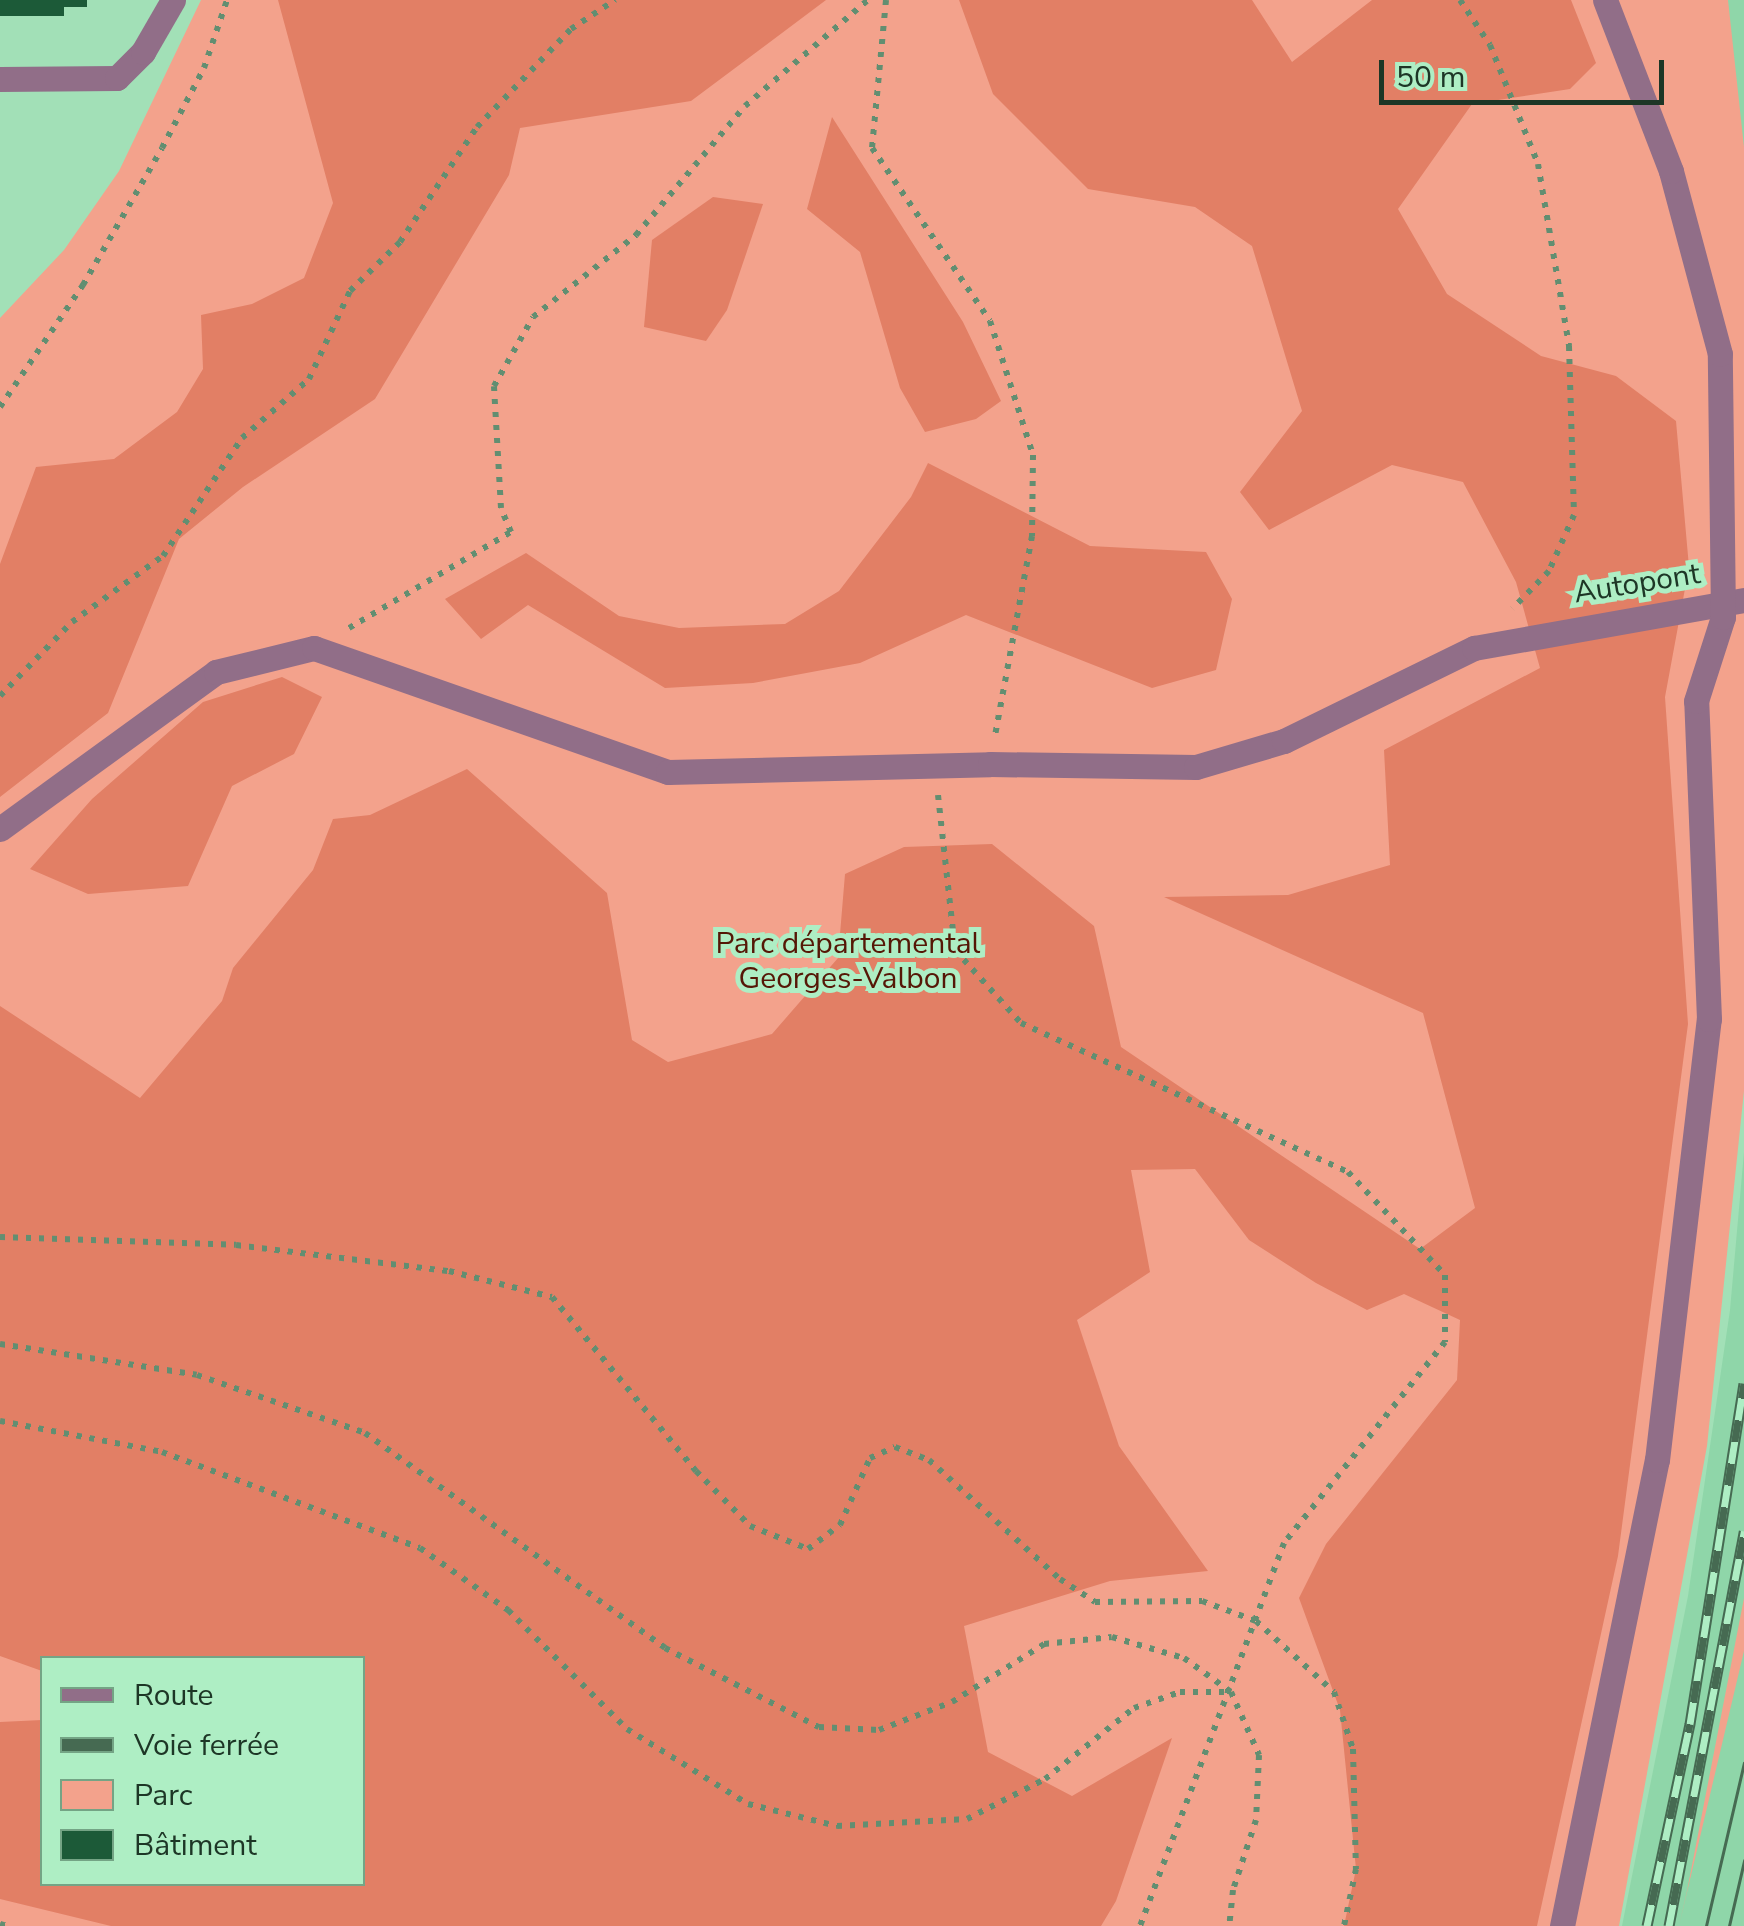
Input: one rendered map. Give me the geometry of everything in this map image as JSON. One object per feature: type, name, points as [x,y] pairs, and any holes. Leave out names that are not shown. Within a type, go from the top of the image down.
[{"type":"street","points":[[0,79],[118,78],[143,52],[173,0]]},
{"type":"street","points":[[1562,1926],[1658,1460],[1709,1019],[1696,702],[1723,617],[1720,354],[1670,172],[1605,0]]},
{"type":"street","name":"Autopont","points":[[314,648],[668,772],[990,764],[1196,767],[1284,741],[1474,648],[1539,632],[1744,600]]},
{"type":"street","points":[[0,829],[216,672],[314,648]]},
{"type":"path","points":[[0,407],[83,285],[162,148],[204,68],[227,0]]},
{"type":"path","points":[[0,696],[72,622],[163,556],[242,438],[309,379],[350,291],[400,242],[477,127],[572,29],[615,0]]},
{"type":"path","points":[[314,648],[510,532],[500,508],[494,386],[533,317],[636,235],[745,106],[868,0]]},
{"type":"path","points":[[886,0],[872,148],[990,321],[1034,456],[1032,536],[990,764]]},
{"type":"path","points":[[1460,0],[1490,45],[1538,164],[1569,346],[1574,515],[1549,571],[1474,648]]},
{"type":"path","points":[[935,766],[955,950],[1021,1023],[1348,1172],[1444,1275],[1445,1342],[1284,1543],[1140,1926]]},
{"type":"path","points":[[0,1237],[236,1244],[449,1271],[552,1297],[696,1471],[750,1526],[808,1549],[840,1525],[870,1458],[895,1447],[929,1460],[1060,1579],[1095,1602],[1202,1602],[1256,1621],[1334,1692],[1353,1749],[1356,1869],[1344,1926]]},
{"type":"path","points":[[0,1344],[197,1374],[365,1434],[665,1648],[819,1727],[879,1730],[952,1702],[1044,1644],[1112,1637],[1184,1658],[1231,1692],[1259,1755],[1256,1820],[1233,1890],[1230,1926]]},
{"type":"path","points":[[0,1421],[162,1452],[420,1548],[508,1610],[628,1729],[748,1804],[837,1826],[967,1819],[1045,1779],[1134,1708],[1180,1692],[1231,1692]]},
{"type":"shaded area","points":[[1725,0],[1744,0],[1744,204]]},
{"type":"shaded area","points":[[1744,1152],[1744,1926],[1622,1926],[1688,1596],[1730,1310]]},
{"type":"green space","name":"Parc départemental Georges-Valbon","points":[[201,0],[1728,0],[1744,147],[1744,1091],[1707,1446],[1619,1926],[0,1926],[0,318],[64,250],[119,171]]},
{"type":"green space","points":[[278,0],[826,0],[691,101],[520,128],[509,175],[375,399],[243,487],[179,539],[108,713],[0,797],[0,564],[36,467],[114,459],[177,412],[203,369],[201,315],[252,304],[304,278],[333,203]]},
{"type":"green space","points":[[959,0],[1252,0],[1292,62],[1372,0],[1571,0],[1596,63],[1570,89],[1472,104],[1398,209],[1447,294],[1541,356],[1616,376],[1676,421],[1689,567],[1665,697],[1688,1024],[1618,1556],[1537,1926],[1344,1926],[1356,1869],[1340,1710],[1299,1598],[1326,1544],[1457,1380],[1460,1320],[1404,1294],[1367,1310],[1316,1283],[1249,1240],[1195,1169],[1131,1170],[1150,1272],[1077,1320],[1119,1446],[1208,1571],[1110,1581],[964,1626],[988,1752],[1072,1796],[1172,1738],[1116,1901],[1101,1926],[111,1926],[0,1899],[0,1722],[40,1720],[40,1886],[365,1886],[365,1656],[40,1656],[40,1670],[0,1656],[0,1006],[140,1098],[222,1001],[233,968],[313,870],[333,819],[370,815],[467,769],[607,893],[632,1040],[668,1062],[772,1034],[838,958],[845,874],[904,847],[992,844],[1094,926],[1121,1047],[1420,1249],[1475,1208],[1423,1013],[1164,897],[1288,895],[1390,865],[1384,750],[1540,668],[1516,582],[1463,482],[1392,465],[1269,530],[1240,492],[1302,411],[1252,246],[1195,207],[1088,189],[993,94]]},
{"type":"green space","points":[[832,117],[963,322],[1001,401],[976,419],[925,432],[900,388],[860,252],[807,209]]},
{"type":"green space","points":[[713,197],[763,204],[727,310],[706,341],[644,327],[652,240]]},
{"type":"green space","points":[[928,463],[1090,546],[1206,552],[1232,599],[1216,670],[1152,688],[966,615],[860,663],[753,683],[665,688],[528,605],[481,639],[445,599],[526,553],[619,616],[679,628],[785,624],[839,591],[911,497]]},
{"type":"green space","points":[[282,677],[322,697],[294,754],[232,786],[188,886],[88,894],[30,869],[92,799],[203,702]]},
{"type":"green space","points":[[1744,1598],[1744,1651],[1679,1926],[1687,1891]]},
{"type":"building","points":[[0,0],[87,0],[87,7],[64,7],[64,16],[0,16]]},
{"type":"tram line","points":[[1706,1926],[1744,1763]]},
{"type":"tram line","points":[[1729,1926],[1744,1861]]},
{"type":"railway","points":[[1647,1926],[1690,1724],[1744,1383]]},
{"type":"railway","points":[[1669,1926],[1744,1531]]}]
